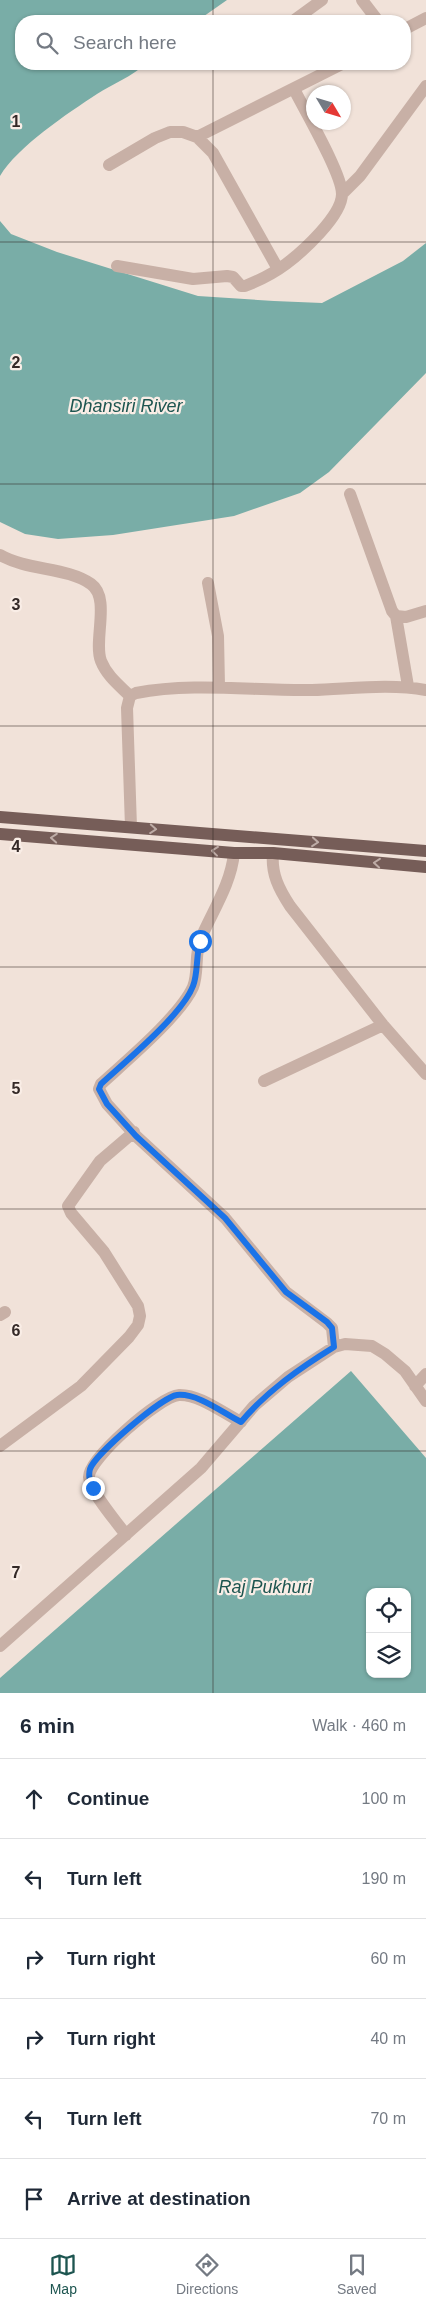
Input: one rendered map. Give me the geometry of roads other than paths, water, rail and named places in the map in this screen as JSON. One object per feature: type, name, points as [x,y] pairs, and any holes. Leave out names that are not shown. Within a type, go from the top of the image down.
[{"type":"main road","points":[[0,818],[426,851]]},
{"type":"main road","points":[[0,834],[234,853],[274,853],[426,867]]},
{"type":"street","points":[[301,15],[322,0]]},
{"type":"street","points":[[362,0],[373,15]]},
{"type":"street","points":[[411,26],[426,18]]},
{"type":"street","points":[[197,137],[330,70]]},
{"type":"street","points":[[117,266],[193,279],[227,276],[232,277],[241,286],[250,284],[278,269],[304,249],[333,217],[340,204],[342,194],[370,163],[426,86]]},
{"type":"street","points":[[294,89],[328,155],[342,194]]},
{"type":"street","points":[[109,165],[155,138],[170,132],[183,132],[197,137],[213,153],[278,269]]},
{"type":"street","points":[[350,494],[392,611],[396,616],[408,686]]},
{"type":"street","points":[[0,555],[33,568],[69,575],[93,585],[101,606],[100,659],[107,673],[130,696]]},
{"type":"street","points":[[208,584],[218,636],[219,686]]},
{"type":"street","points":[[396,616],[406,617],[426,611]]},
{"type":"street","points":[[130,696],[144,691],[219,686],[310,690],[408,686],[426,690]]},
{"type":"street","points":[[130,696],[127,708],[130,827]]},
{"type":"street","points":[[234,853],[228,884],[200,941],[196,956],[193,987],[176,1013],[101,1084],[99,1089],[107,1104],[134,1132],[225,1218],[286,1292],[327,1322],[332,1328],[334,1347]]},
{"type":"street","points":[[274,853],[272,863],[277,886],[383,1025],[426,1074]]},
{"type":"street","points":[[264,1081],[383,1025]]},
{"type":"street","points":[[0,1446],[80,1386],[129,1337],[138,1325],[140,1316],[138,1306],[104,1252],[70,1213],[68,1206],[100,1161],[134,1132]]},
{"type":"street","points":[[0,1646],[201,1468],[254,1406],[288,1377],[334,1347],[345,1344],[372,1346],[405,1370],[426,1401]]},
{"type":"street","points":[[415,1386],[426,1374]]},
{"type":"street","points":[[126,1535],[93,1488],[89,1478],[91,1468],[98,1456],[154,1406],[169,1397],[179,1395],[192,1396],[241,1422]]},
{"type":"water","points":[[0,0],[227,0],[206,15],[15,15],[15,70],[138,70],[97,94],[44,131],[18,154],[0,176]]},
{"type":"water","name":"Dhansiri River","points":[[0,221],[11,234],[57,252],[198,296],[274,301],[322,303],[403,261],[426,243],[426,373],[329,472],[300,493],[234,516],[113,535],[58,539],[25,534],[0,522]]},
{"type":"water","name":"Raj Pukhuri","points":[[351,1371],[426,1458],[426,1693],[0,1693],[0,1678]]}]
